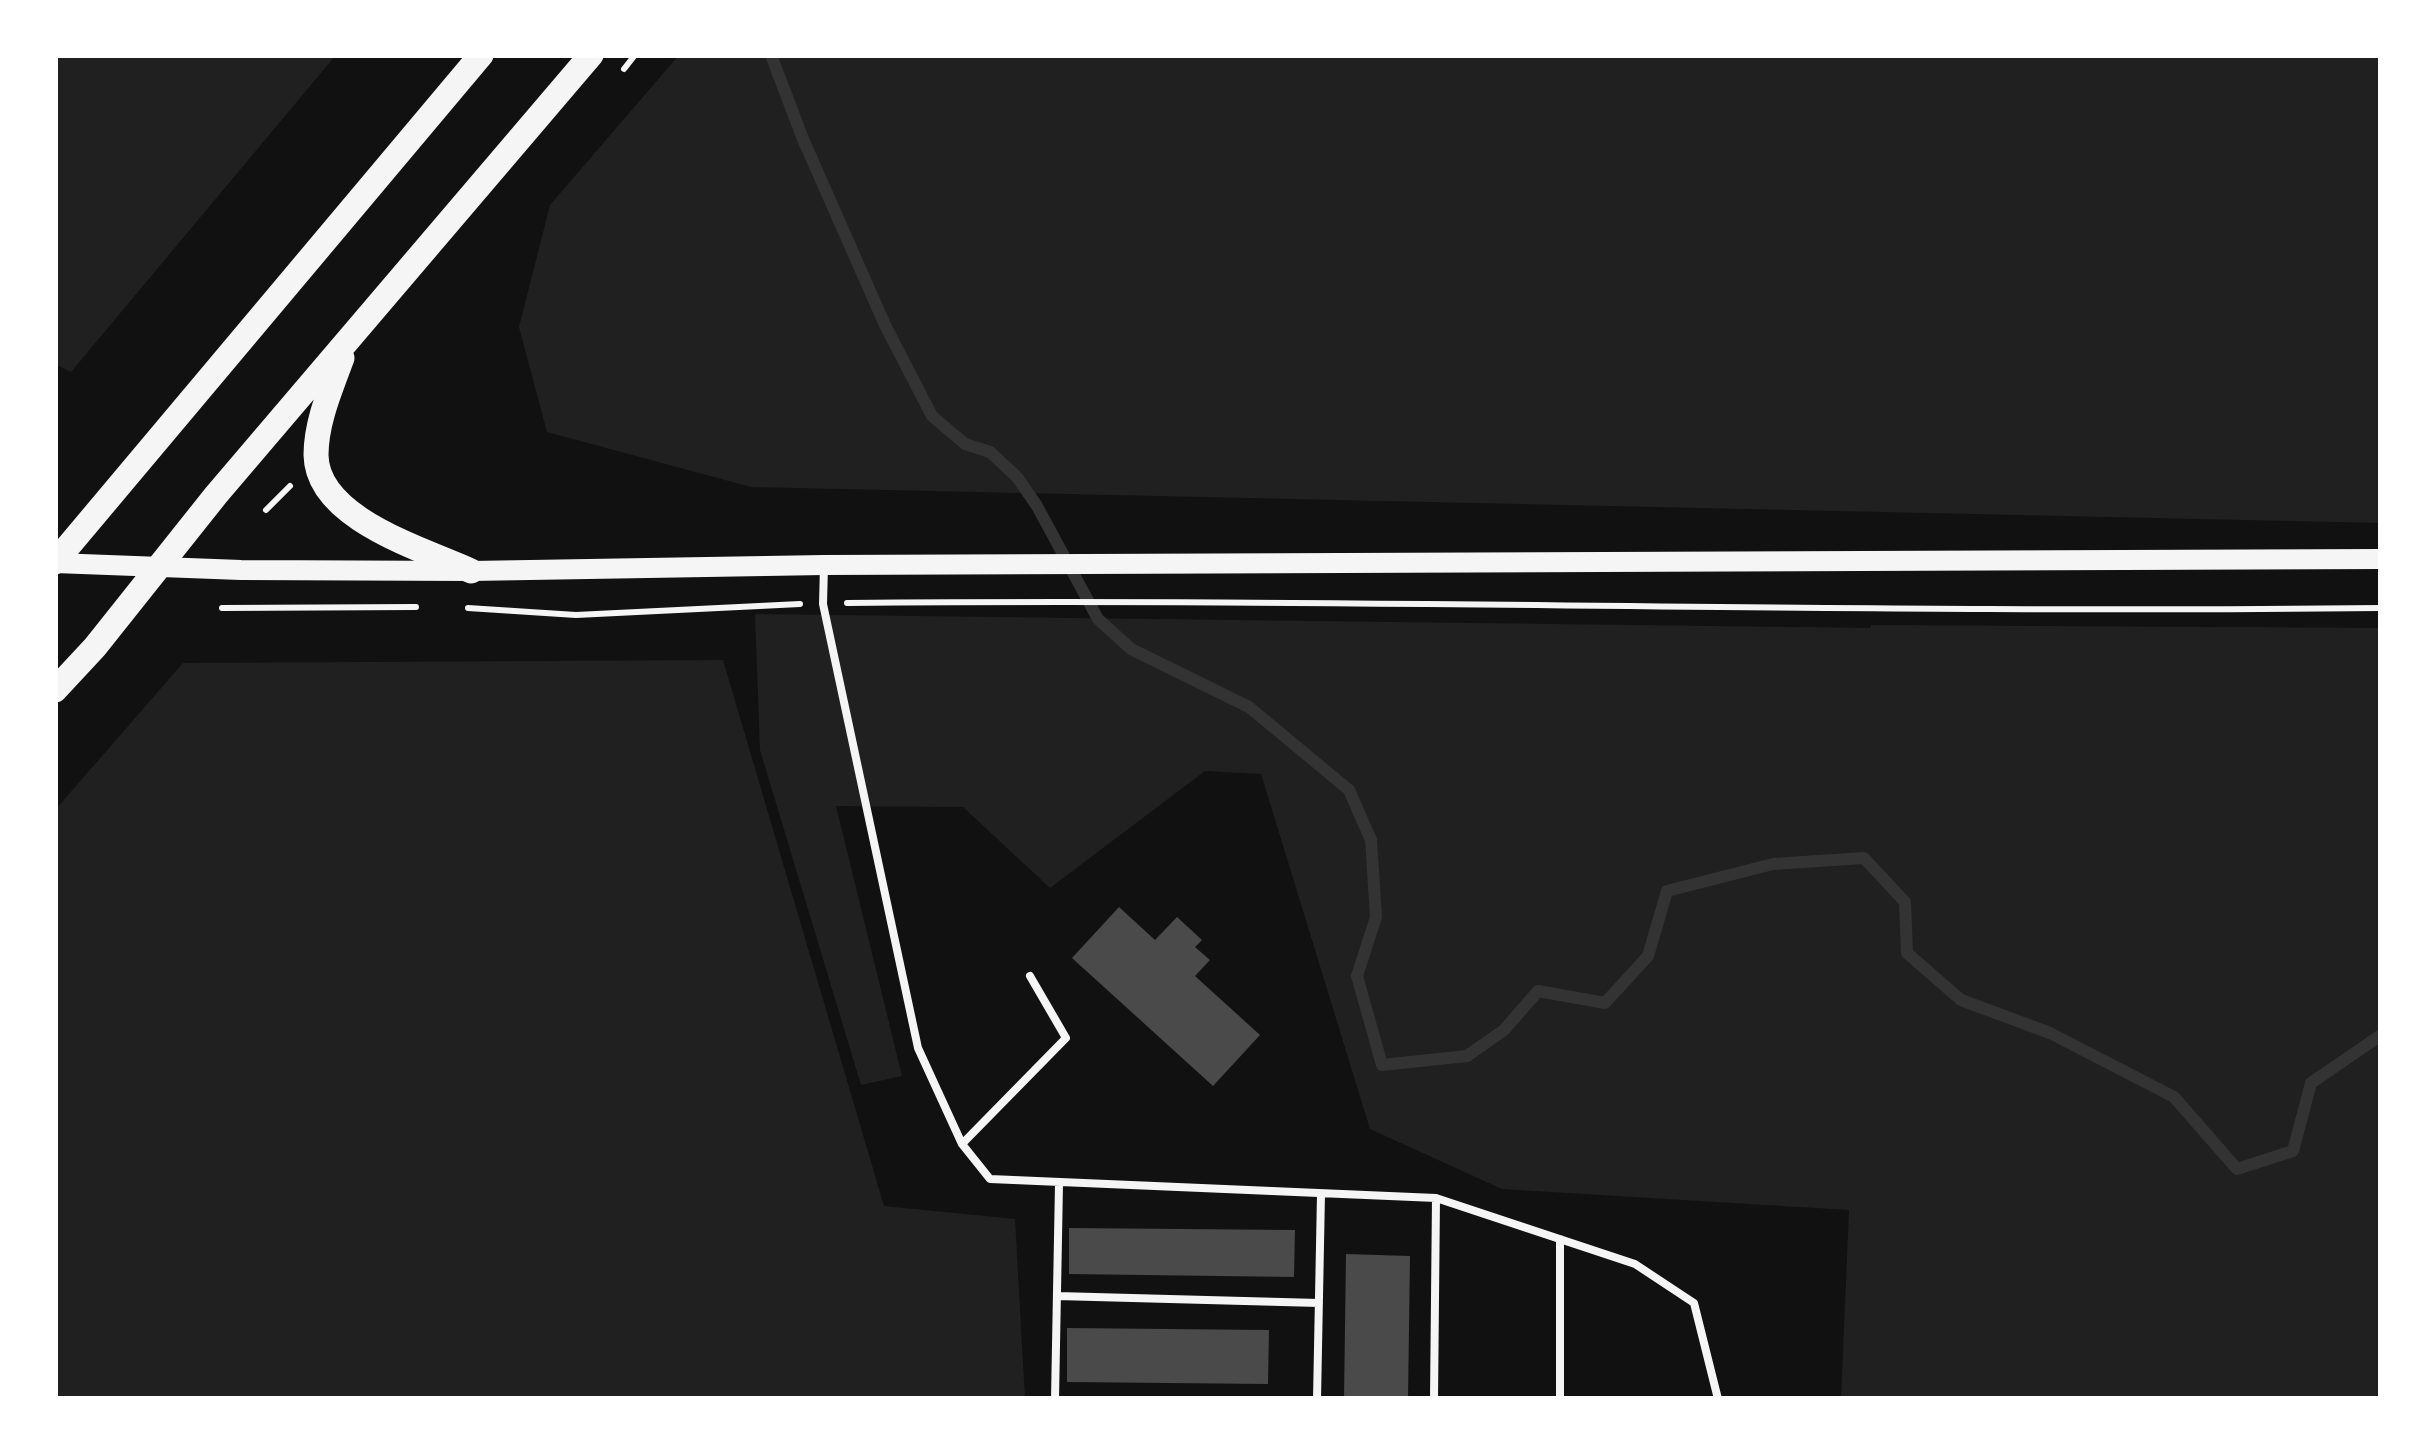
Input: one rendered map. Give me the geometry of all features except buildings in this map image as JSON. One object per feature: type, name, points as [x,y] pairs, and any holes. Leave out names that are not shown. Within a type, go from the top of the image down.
[{"type":"main road","points":[[55,562],[481,55]]},
{"type":"main road","points":[[55,690],[591,55]]},
{"type":"main road","points":[[346,344],[318,437],[319,473],[333,496],[354,517],[471,571]]},
{"type":"main road","points":[[55,562],[241,570],[471,571],[824,565],[2381,559]]},
{"type":"lane","points":[[824,565],[822,604],[918,1048],[962,1144],[990,1179],[1436,1198],[1635,1264],[1694,1303],[1718,1399]]},
{"type":"lane","points":[[962,1144],[1066,1038],[1030,976]]},
{"type":"lane","points":[[1055,1399],[1059,1184]]},
{"type":"lane","points":[[1318,1399],[1321,1194]]},
{"type":"lane","points":[[1434,1399],[1436,1198]]},
{"type":"lane","points":[[1560,1239],[1560,1399]]},
{"type":"lane","points":[[1057,1296],[1319,1303]]},
{"type":"path","points":[[612,82],[635,55]]},
{"type":"path","points":[[266,510],[296,480],[319,473]]},
{"type":"path","points":[[454,606],[576,615],[822,604],[1182,601],[2077,612],[2381,608]]},
{"type":"path","points":[[222,608],[435,606]]},
{"type":"shaded area","points":[[55,55],[336,55],[71,372],[55,364]]},
{"type":"shaded area","points":[[679,55],[2381,55],[2381,523],[751,487],[547,432],[519,327],[550,205]]},
{"type":"shaded area","points":[[755,614],[1871,628],[2381,628],[2381,1399],[1841,1399],[1849,1210],[1502,1189],[1370,1129],[1261,774],[1205,771],[1050,888],[963,807],[836,806],[902,1076],[861,1085],[760,750]]},
{"type":"shaded area","points":[[723,660],[884,1206],[1015,1219],[1025,1399],[55,1399],[55,810],[183,663]]},
{"type":"waterway","points":[[771,55],[803,139],[885,325],[932,416],[965,444],[990,452],[1017,477],[1037,506],[1098,619],[1131,649],[1249,707],[1349,790],[1371,840],[1376,917],[1357,976],[1382,1065],[1467,1056],[1504,1030],[1538,991],[1605,1003],[1648,956],[1667,891],[1773,864],[1864,858],[1905,902],[1907,953],[1961,1000],[2050,1033],[2174,1097],[2237,1169],[2293,1151],[2311,1083],[2381,1035]]}]
